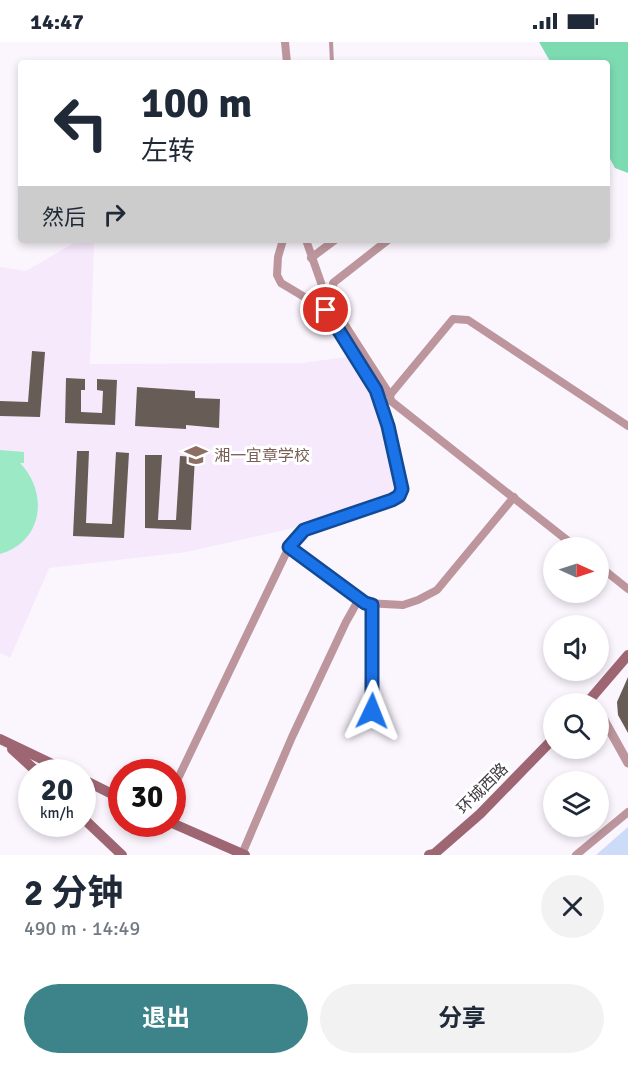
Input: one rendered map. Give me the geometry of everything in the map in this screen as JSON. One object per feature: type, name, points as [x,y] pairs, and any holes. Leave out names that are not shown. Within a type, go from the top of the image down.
[{"type":"main road","points":[[598,693],[628,655]]},
{"type":"main road","points":[[2,740],[23,759]]},
{"type":"main road","points":[[2,740],[42,759]]},
{"type":"main road","name":"环城西路","points":[[429,855],[434,854],[480,814],[543,749]]},
{"type":"main road","points":[[186,829],[243,854]]},
{"type":"main road","points":[[96,830],[122,855]]},
{"type":"street","points":[[285,42],[287,60]]},
{"type":"street","points":[[186,762],[289,547],[304,530],[392,500],[399,496],[402,489],[388,426],[376,390],[326,310],[281,283],[277,275],[278,257],[282,243]]},
{"type":"street","points":[[307,243],[325,294],[390,395],[391,401],[563,537]]},
{"type":"street","points":[[311,258],[331,243]]},
{"type":"street","points":[[336,310],[332,296],[333,284],[384,243]]},
{"type":"street","points":[[390,395],[453,320],[468,320],[562,380],[628,426]]},
{"type":"street","points":[[289,547],[365,603],[402,605],[437,590],[514,497]]},
{"type":"street","points":[[609,574],[628,589]]},
{"type":"street","points":[[243,854],[286,750],[359,599]]},
{"type":"street","points":[[372,605],[372,711]]},
{"type":"street","points":[[609,729],[628,763]]},
{"type":"street","points":[[576,855],[628,812]]},
{"type":"lane","points":[[331,42],[332,60]]},
{"type":"shaded area","name":"湘一宜章学校","points":[[74,243],[94,243],[90,364],[303,363],[353,356],[374,388],[385,421],[399,489],[393,497],[312,524],[186,552],[49,568],[10,658],[0,653],[0,267],[26,271]]},
{"type":"green space","points":[[539,42],[628,42],[628,173],[615,168],[610,159],[610,60],[549,60]]},
{"type":"green space","points":[[0,450],[24,452],[24,463],[20,463],[35,488],[38,502],[33,528],[25,539],[14,548],[0,554]]},
{"type":"water","points":[[628,827],[628,855],[596,855]]},
{"type":"building","points":[[32,351],[45,352],[40,417],[0,416],[0,401],[28,402]]},
{"type":"building","points":[[66,378],[85,379],[85,390],[81,390],[81,412],[102,413],[103,391],[97,390],[97,379],[117,380],[115,425],[65,423]]},
{"type":"building","points":[[137,387],[195,391],[195,398],[220,399],[219,428],[186,425],[186,429],[135,426]]},
{"type":"building","points":[[77,451],[89,451],[86,523],[112,524],[116,452],[129,453],[124,538],[73,536]]},
{"type":"building","points":[[145,455],[162,455],[158,520],[176,520],[180,456],[195,457],[191,530],[145,528]]},
{"type":"building","points":[[628,677],[628,733],[618,715],[617,702]]},
{"type":"place","name":"湘一宜章学校","points":[[196,455]]},
{"type":"route","points":[[326,310],[376,390],[388,426],[402,489],[399,496],[392,500],[304,530],[289,547],[365,603],[372,605],[372,711]]}]
